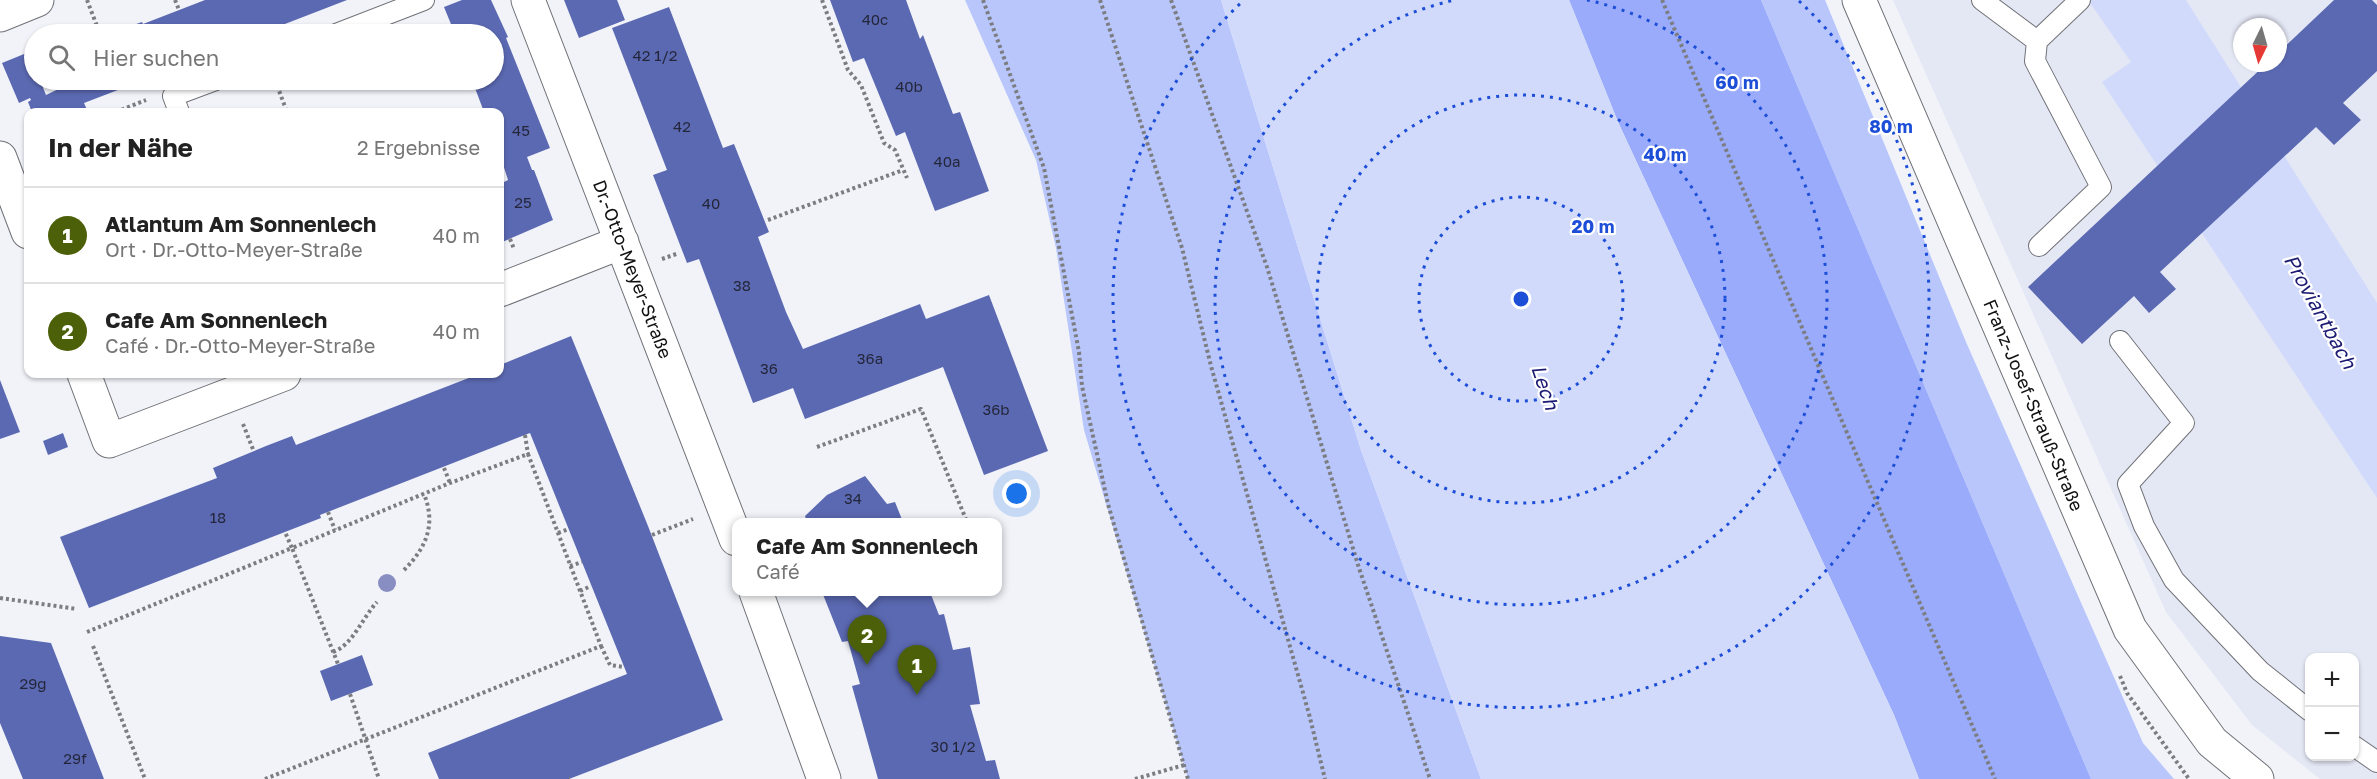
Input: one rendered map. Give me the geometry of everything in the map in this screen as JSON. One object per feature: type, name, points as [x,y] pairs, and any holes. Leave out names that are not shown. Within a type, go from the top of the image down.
[{"type":"street","points":[[0,15],[37,0]]},
{"type":"street","name":"Dr.-Otto-Meyer-Straße","points":[[528,0],[732,527]]},
{"type":"street","name":"Franz-Josef-Strauß-Straße","points":[[1859,0],[2130,629],[2212,742],[2258,779]]},
{"type":"street","points":[[0,158],[24,221]]},
{"type":"street","points":[[504,288],[622,242]]},
{"type":"street","points":[[85,378],[109,441],[274,378]]},
{"type":"street","points":[[758,596],[824,779]]},
{"type":"lane","points":[[367,24],[424,0]]},
{"type":"lane","points":[[1982,0],[2037,40]]},
{"type":"lane","points":[[2039,246],[2101,188],[2036,61],[2037,40],[2080,0]]},
{"type":"lane","points":[[178,108],[173,96],[189,90]]},
{"type":"lane","points":[[2120,341],[2184,423],[2128,484],[2144,526],[2174,580],[2260,671],[2305,707]]},
{"type":"lane","points":[[2359,749],[2377,762]]},
{"type":"path","points":[[87,0],[96,24]]},
{"type":"path","points":[[175,0],[179,10]]},
{"type":"path","points":[[822,0],[848,70],[861,85],[884,142],[895,150],[907,178]]},
{"type":"path","points":[[983,0],[1044,168],[1079,352],[1082,386],[1108,504],[1188,779]]},
{"type":"path","points":[[1100,0],[1182,248],[1211,366],[1309,714],[1324,779]]},
{"type":"path","points":[[1171,0],[1267,267],[1359,568],[1430,779]]},
{"type":"path","points":[[1662,0],[1995,779]]},
{"type":"path","points":[[279,90],[286,108]]},
{"type":"path","points":[[768,220],[903,170]]},
{"type":"path","points":[[818,447],[921,409],[965,518]]},
{"type":"path","points":[[525,435],[528,454],[601,646],[610,665],[624,667]]},
{"type":"path","points":[[87,632],[450,483],[528,454]]},
{"type":"path","points":[[444,468],[450,483]]},
{"type":"path","points":[[404,570],[420,552],[429,532],[430,513],[424,494]]},
{"type":"path","points":[[651,535],[725,507]]},
{"type":"path","points":[[328,512],[335,530]]},
{"type":"path","points":[[558,533],[569,529]]},
{"type":"path","points":[[285,532],[338,664]]},
{"type":"path","points":[[570,566],[582,562]]},
{"type":"path","points":[[580,591],[591,586]]},
{"type":"path","points":[[0,598],[77,609]]},
{"type":"path","points":[[333,652],[345,646],[363,618],[377,602]]},
{"type":"path","points":[[93,646],[144,779]]},
{"type":"path","points":[[265,779],[601,646]]},
{"type":"path","points":[[350,694],[379,779]]},
{"type":"path","points":[[1136,779],[1184,765]]},
{"type":"shaded area","points":[[965,0],[1221,0],[1361,450],[1481,779],[1188,779],[1084,430],[1056,248],[1036,160]]},
{"type":"shaded area","points":[[1569,0],[1761,0],[2091,779],[1919,779],[1894,715],[1618,122]]},
{"type":"shaded area","points":[[1761,0],[1825,0],[1966,342],[2143,743],[2174,779],[2091,779]]},
{"type":"shaded area","points":[[1893,0],[2377,0],[2377,779],[2320,779],[2252,725],[2166,612]]},
{"type":"water","name":"Lech","points":[[1221,0],[1569,0],[1618,122],[1894,715],[1919,779],[1481,779],[1361,450]]},
{"type":"water","name":"Proviantbach","points":[[2088,0],[2186,0],[2377,303],[2377,498],[2102,82],[2131,62]]},
{"type":"building","points":[[205,0],[347,0],[285,24],[143,24]]},
{"type":"building","points":[[462,0],[491,0],[502,24],[451,24],[444,7]]},
{"type":"building","points":[[564,0],[617,0],[625,20],[579,38]]},
{"type":"building","points":[[830,0],[906,0],[920,39],[923,35],[953,114],[960,112],[989,191],[935,211],[905,132],[896,136],[864,58],[853,62]]},
{"type":"building","points":[[2334,0],[2372,0],[2377,5],[2377,71],[2343,103],[2361,120],[2334,145],[2316,127],[2160,272],[2176,289],[2149,313],[2134,296],[2082,344],[2028,287],[2257,72],[2287,72],[2287,44]]},
{"type":"building","points":[[669,7],[723,148],[734,144],[769,232],[758,237],[786,312],[803,349],[920,304],[926,319],[989,295],[1048,451],[984,475],[943,367],[805,419],[793,388],[753,403],[699,259],[687,263],[653,175],[667,170],[612,28]]},
{"type":"building","points":[[504,28],[550,148],[527,157],[553,220],[504,241],[504,182],[508,180],[504,168],[504,108],[482,108],[476,90],[504,90]]},
{"type":"building","points":[[24,54],[24,90],[44,90],[46,95],[56,90],[118,90],[84,103],[86,108],[30,108],[28,102],[30,98],[19,103],[2,63]]},
{"type":"building","points":[[571,336],[723,720],[569,779],[439,779],[428,753],[627,674],[530,433],[320,515],[321,518],[89,608],[60,537],[217,478],[213,468],[292,436],[296,445],[469,378],[504,378],[504,363]]},
{"type":"building","points":[[0,380],[20,432],[0,439]]},
{"type":"building","points":[[63,433],[68,447],[48,455],[43,441]]},
{"type":"building","points":[[865,476],[887,504],[895,502],[901,518],[806,518],[805,516],[827,495]]},
{"type":"building","points":[[824,596],[932,596],[939,615],[944,614],[953,650],[970,647],[980,704],[970,705],[986,761],[995,760],[1000,779],[878,779],[852,686],[860,684],[848,641],[842,642]]},
{"type":"building","points":[[0,636],[51,643],[104,779],[23,779],[0,723]]},
{"type":"building","points":[[362,655],[373,685],[331,701],[320,671]]},
{"type":"place","name":"Cafe Am Sonnenlech","points":[[867,665]]},
{"type":"place","name":"Atlantum Am Sonnenlech","points":[[917,695]]}]
